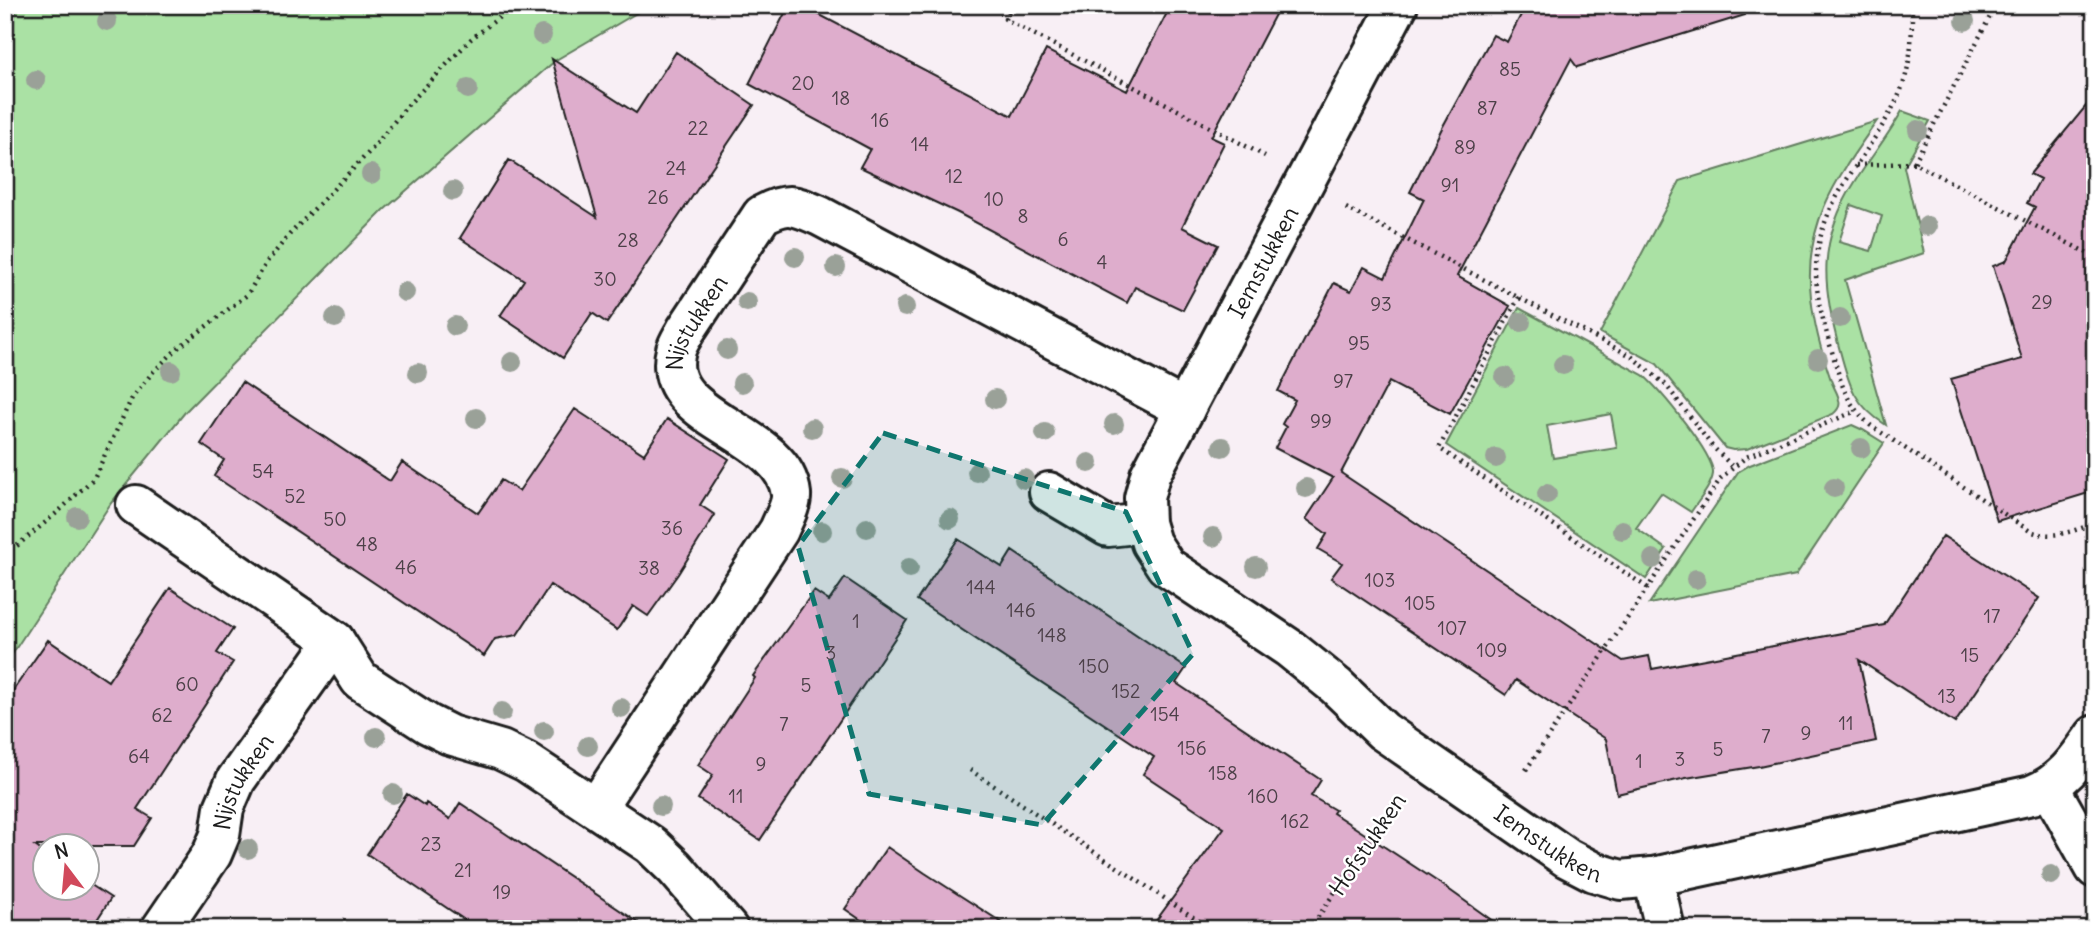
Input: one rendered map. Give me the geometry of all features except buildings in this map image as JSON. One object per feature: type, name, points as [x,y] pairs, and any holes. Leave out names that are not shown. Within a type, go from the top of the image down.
[{"type":"street","name":"Iemstukken","points":[[1398,5],[1150,475],[1144,498],[1145,523],[1151,543],[1166,566],[1289,648],[1336,685],[1383,731],[1423,760],[1501,810],[1567,858],[1594,872],[1621,880],[1653,877],[2011,801],[2050,788],[2070,771],[2095,735]]},
{"type":"street","name":"Nijstukken","points":[[596,808],[779,530],[791,497],[786,473],[763,450],[701,409],[684,392],[674,370],[676,349],[686,330],[762,215],[781,205],[800,208],[820,216],[1185,409]]},
{"type":"street","points":[[1049,492],[1108,527],[1145,523]]},
{"type":"street","points":[[136,505],[335,640],[360,680],[450,735],[501,750],[526,762],[659,853],[701,896],[728,929]]},
{"type":"street","name":"Nijstukken","points":[[161,929],[212,854],[220,835],[224,808],[236,780],[335,640]]},
{"type":"street","points":[[2050,788],[2095,868]]},
{"type":"street","points":[[1653,877],[1665,929]]},
{"type":"path","points":[[5,553],[60,511],[94,478],[132,398],[153,372],[178,348],[247,295],[267,262],[290,234],[373,148],[406,107],[471,39],[516,5]]},
{"type":"path","points":[[1012,5],[1004,19],[1263,154],[1304,186],[1631,356],[1665,385],[1712,446],[1732,466]]},
{"type":"path","points":[[1912,5],[1909,65],[1901,90],[1889,116],[1843,184],[1827,218],[1817,254],[1818,305],[1845,396],[1870,425],[2030,531],[2039,534],[2064,534],[2095,523]]},
{"type":"path","points":[[1914,163],[1996,5]]},
{"type":"path","points":[[1856,165],[1914,163],[2095,257]]},
{"type":"path","points":[[1518,298],[1439,448],[1648,587]]},
{"type":"path","points":[[1501,810],[1721,478],[1732,466],[1746,457],[1856,411]]},
{"type":"path","name":"Hofstukken","points":[[1310,929],[1423,760]]},
{"type":"path","points":[[971,770],[1211,929]]},
{"type":"highlighted area","points":[[883,433],[1126,512],[1193,654],[1042,825],[869,794],[798,546]]},
{"type":"green space","points":[[23,5],[650,5],[556,60],[384,210],[186,411],[111,503],[5,665],[5,21]]},
{"type":"green space","points":[[1902,111],[1930,121],[1904,167],[1924,253],[1845,280],[1886,425],[1867,410],[1850,384],[1829,306],[1826,265],[1834,224],[1843,204]],"holes":[[[1851,205],[1882,216],[1871,251],[1839,242]]]},
{"type":"green space","points":[[1877,121],[1836,182],[1818,224],[1812,246],[1812,308],[1839,408],[1833,414],[1747,449],[1725,448],[1657,364],[1600,333],[1680,181]]},
{"type":"green space","points":[[1519,308],[1643,375],[1673,407],[1696,438],[1705,452],[1713,474],[1707,489],[1691,512],[1661,493],[1636,528],[1666,549],[1646,579],[1446,445]],"holes":[[[1611,414],[1617,448],[1553,458],[1547,426]]]},
{"type":"green space","points":[[1852,425],[1884,443],[1796,575],[1649,604],[1738,472]]}]
